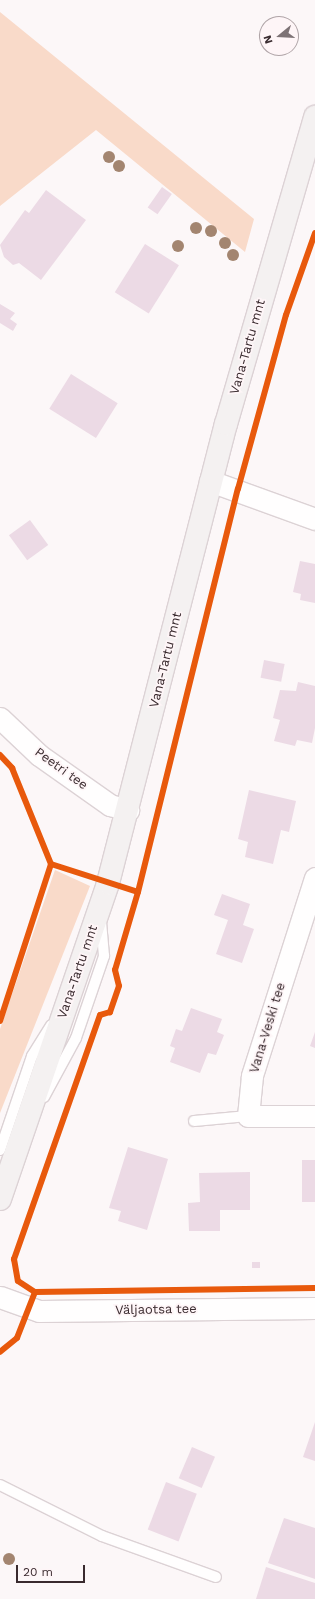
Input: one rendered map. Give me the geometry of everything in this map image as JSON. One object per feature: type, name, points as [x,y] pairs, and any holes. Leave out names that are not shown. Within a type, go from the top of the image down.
[{"type":"street","name":"Vana-Tartu mnt","points":[[0,1199],[9,1148],[69,996],[100,906],[128,810],[210,481],[309,159],[315,117]]},
{"type":"street","points":[[210,481],[315,519]]},
{"type":"street","name":"Peetri tee","points":[[0,718],[39,755],[110,805],[128,810]]},
{"type":"street","name":"Vana-Veski tee","points":[[248,1116],[252,1076],[315,878]]},
{"type":"street","points":[[248,1116],[315,1116]]},
{"type":"street","name":"Väljaotsa tee","points":[[0,1297],[39,1312],[315,1308]]},
{"type":"lane","points":[[9,1148],[76,1038],[104,956],[100,906]]},
{"type":"lane","points":[[194,1121],[248,1116]]},
{"type":"lane","points":[[0,1485],[102,1536],[216,1577]]},
{"type":"shaded area","points":[[0,12],[254,219],[245,252],[96,130],[0,206]]},
{"type":"shaded area","points":[[55,870],[90,886],[0,1113],[0,1029]]},
{"type":"building","points":[[162,187],[172,194],[157,214],[148,207]]},
{"type":"building","points":[[46,190],[86,220],[41,280],[19,263],[13,265],[4,257],[0,245],[25,210],[29,213]]},
{"type":"building","points":[[145,244],[179,265],[149,314],[115,292]]},
{"type":"building","points":[[0,304],[15,313],[10,319],[17,324],[13,331],[0,323]]},
{"type":"building","points":[[71,374],[118,403],[96,438],[49,409]]},
{"type":"building","points":[[30,520],[48,545],[27,560],[9,535]]},
{"type":"building","points":[[300,561],[315,564],[315,603],[300,600],[301,594],[293,592]]},
{"type":"building","points":[[264,660],[285,664],[281,682],[261,678]]},
{"type":"building","points":[[298,682],[315,686],[315,728],[312,743],[297,740],[295,746],[274,741],[280,720],[273,718],[280,690],[296,691]]},
{"type":"building","points":[[249,790],[296,801],[289,832],[281,830],[273,864],[245,857],[248,842],[238,839]]},
{"type":"building","points":[[222,894],[250,904],[243,925],[254,929],[242,963],[216,954],[228,920],[214,915]]},
{"type":"building","points":[[191,1008],[222,1019],[217,1032],[224,1035],[216,1055],[208,1053],[200,1073],[170,1062],[175,1048],[170,1046],[176,1029],[182,1031]]},
{"type":"building","points":[[315,1032],[315,1048],[310,1046]]},
{"type":"building","points":[[128,1147],[168,1159],[147,1230],[118,1221],[121,1211],[109,1208]]},
{"type":"building","points":[[302,1160],[315,1160],[315,1202],[302,1202]]},
{"type":"building","points":[[250,1172],[250,1210],[220,1210],[220,1231],[189,1231],[188,1203],[200,1202],[199,1173]]},
{"type":"building","points":[[252,1262],[260,1262],[260,1268],[252,1268]]},
{"type":"building","points":[[315,1422],[315,1461],[303,1457]]},
{"type":"building","points":[[192,1447],[215,1457],[202,1488],[179,1478]]},
{"type":"building","points":[[166,1482],[197,1494],[179,1541],[148,1530]]},
{"type":"building","points":[[284,1518],[315,1528],[315,1579],[268,1563]]},
{"type":"building","points":[[266,1567],[315,1583],[315,1599],[256,1599]]},
{"type":"cycle path","points":[[138,892],[238,489],[286,315],[315,233]]},
{"type":"cycle path","points":[[0,755],[12,768],[51,864],[138,892],[115,970],[119,986],[110,1012],[100,1015],[14,1259],[18,1281],[35,1292],[17,1338],[0,1352]]},
{"type":"cycle path","points":[[0,1021],[51,864]]},
{"type":"cycle path","points":[[35,1292],[315,1288]]}]
